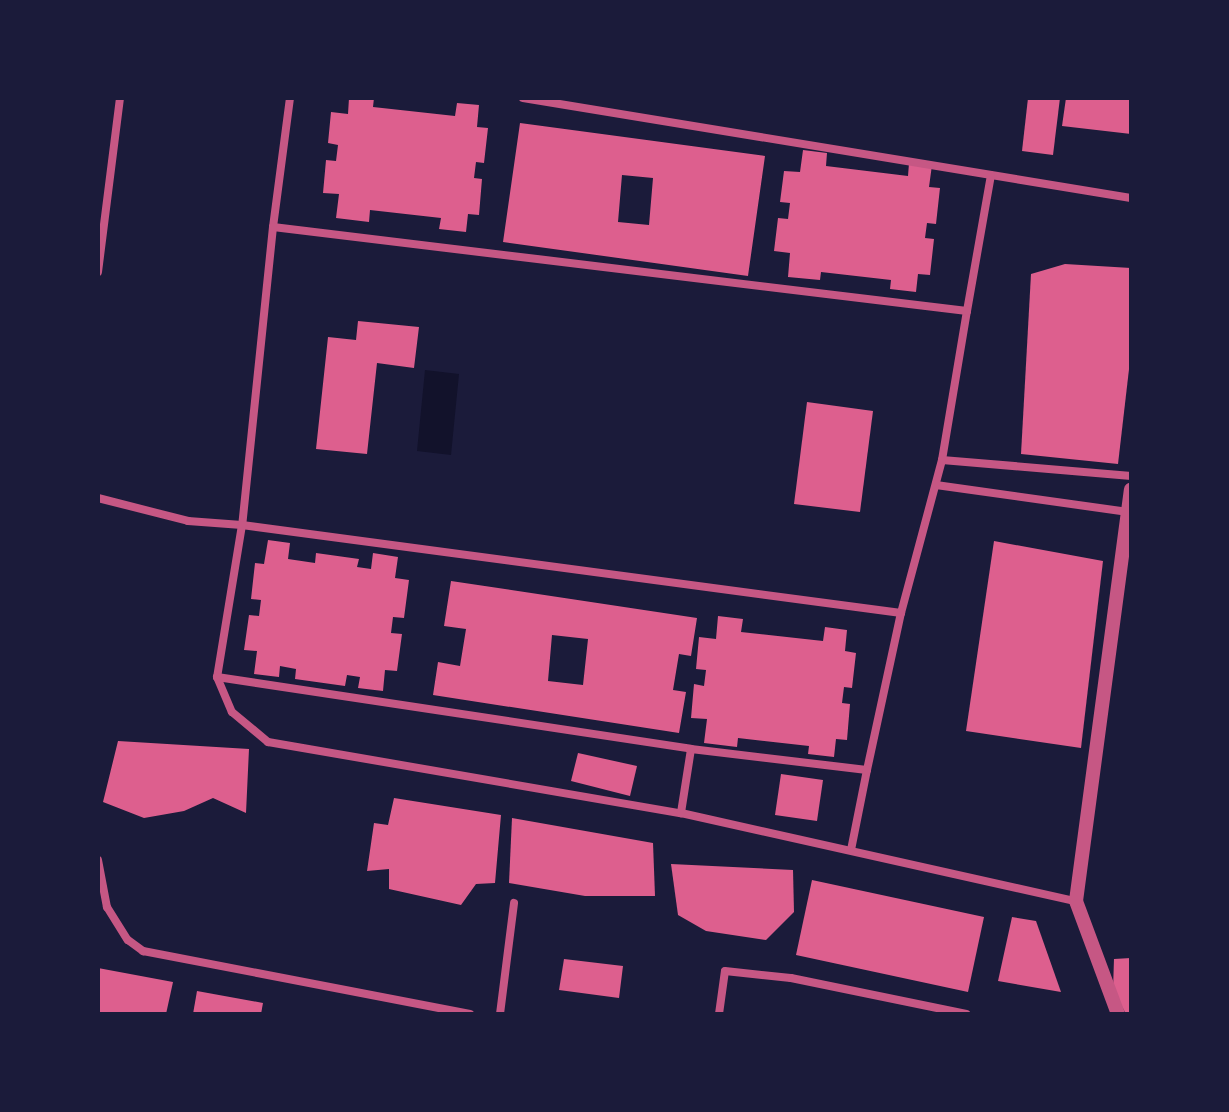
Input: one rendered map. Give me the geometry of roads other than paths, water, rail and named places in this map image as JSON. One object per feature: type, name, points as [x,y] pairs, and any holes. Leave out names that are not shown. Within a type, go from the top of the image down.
[{"type":"street","points":[[98,272],[120,98]]},
{"type":"street","points":[[290,98],[273,227],[242,525],[217,677],[232,712],[268,742],[681,813],[1076,901]]},
{"type":"street","points":[[523,98],[1131,198]]},
{"type":"street","points":[[851,850],[901,613],[942,460],[991,175]]},
{"type":"street","points":[[273,227],[967,311]]},
{"type":"street","points":[[942,460],[1131,476]]},
{"type":"street","points":[[936,485],[1128,512]]},
{"type":"street","points":[[1118,1014],[1076,901],[1131,490]]},
{"type":"street","points":[[98,498],[188,521],[242,525],[901,613]]},
{"type":"street","points":[[217,677],[691,749],[867,770]]},
{"type":"street","points":[[681,813],[691,749]]},
{"type":"street","points":[[98,860],[107,907],[117,927],[143,951],[470,1014]]},
{"type":"street","points":[[500,1014],[514,903]]},
{"type":"street","points":[[719,1014],[725,971],[791,978],[966,1014]]}]
